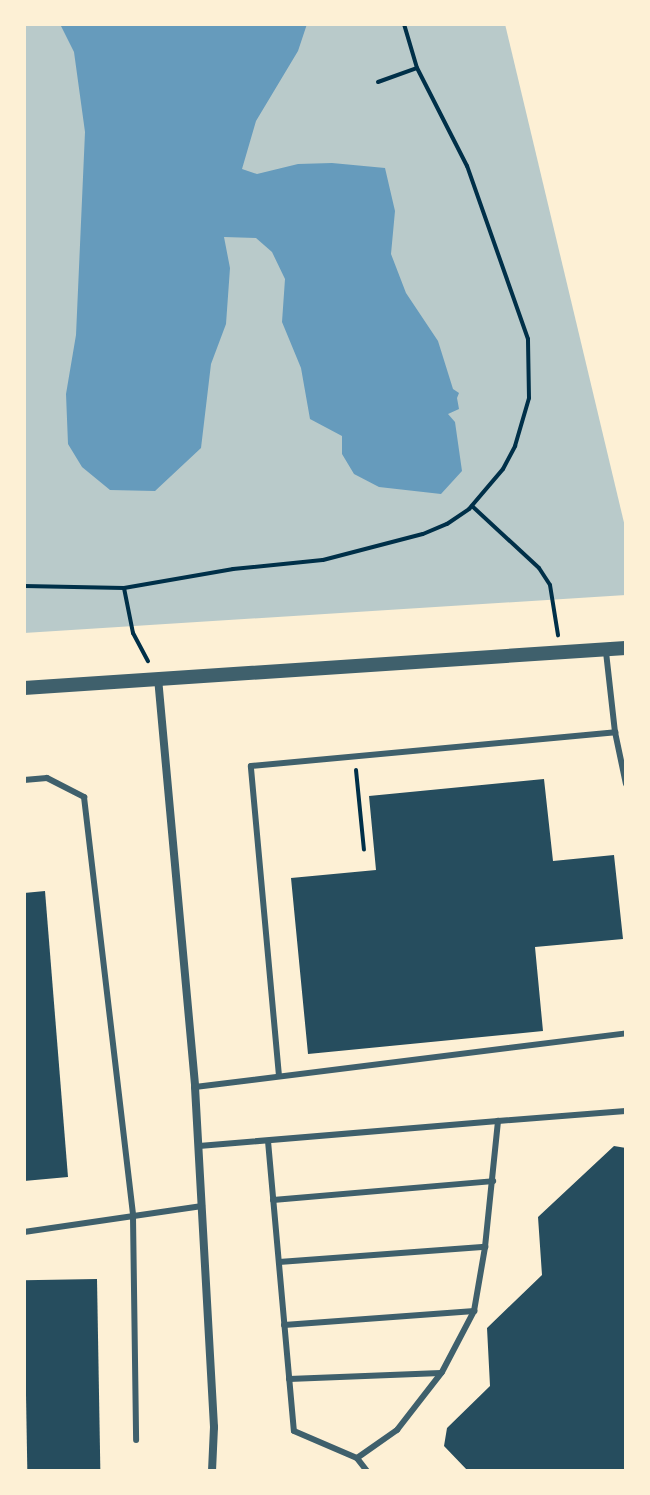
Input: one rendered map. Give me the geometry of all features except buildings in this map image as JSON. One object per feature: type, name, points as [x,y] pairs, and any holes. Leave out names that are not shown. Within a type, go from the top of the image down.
[{"type":"street","points":[[24,688],[626,648]]},
{"type":"street","points":[[158,678],[195,1087],[214,1427],[212,1471]]},
{"type":"lane","points":[[606,650],[615,732],[626,784]]},
{"type":"lane","points":[[279,1076],[251,766],[615,732]]},
{"type":"lane","points":[[24,780],[47,778],[84,797],[133,1217],[136,1440]]},
{"type":"lane","points":[[195,1087],[626,1033]]},
{"type":"lane","points":[[199,1146],[626,1111]]},
{"type":"lane","points":[[357,1458],[397,1430],[442,1372],[474,1311],[485,1247],[498,1121]]},
{"type":"lane","points":[[268,1141],[294,1431],[357,1458],[367,1471]]},
{"type":"lane","points":[[273,1200],[493,1181]]},
{"type":"lane","points":[[24,1232],[202,1206]]},
{"type":"lane","points":[[279,1262],[485,1247]]},
{"type":"lane","points":[[284,1325],[474,1311]]},
{"type":"lane","points":[[289,1379],[442,1372]]},
{"type":"path","points":[[24,586],[124,588],[233,569],[323,560],[423,534],[472,506],[503,469],[515,446],[529,398],[528,339],[467,166],[417,68],[404,24]]},
{"type":"path","points":[[378,82],[417,68]]},
{"type":"path","points":[[472,506],[539,568],[550,585],[556,610],[559,653]]},
{"type":"path","points":[[124,588],[133,633],[158,678]]},
{"type":"path","points":[[355,756],[364,850]]},
{"type":"shaded area","points":[[24,24],[505,24],[626,531],[626,595],[24,633]]},
{"type":"water","points":[[60,24],[307,24],[298,51],[256,121],[242,169],[257,174],[298,164],[332,163],[385,168],[395,211],[391,254],[406,293],[438,341],[453,389],[459,393],[459,409],[448,414],[455,422],[462,471],[441,494],[379,487],[354,474],[342,454],[342,436],[310,419],[301,368],[282,322],[285,279],[272,252],[256,238],[224,237],[230,268],[226,324],[211,364],[201,448],[155,491],[110,490],[82,467],[68,444],[66,394],[76,335],[85,132],[74,52]]}]
